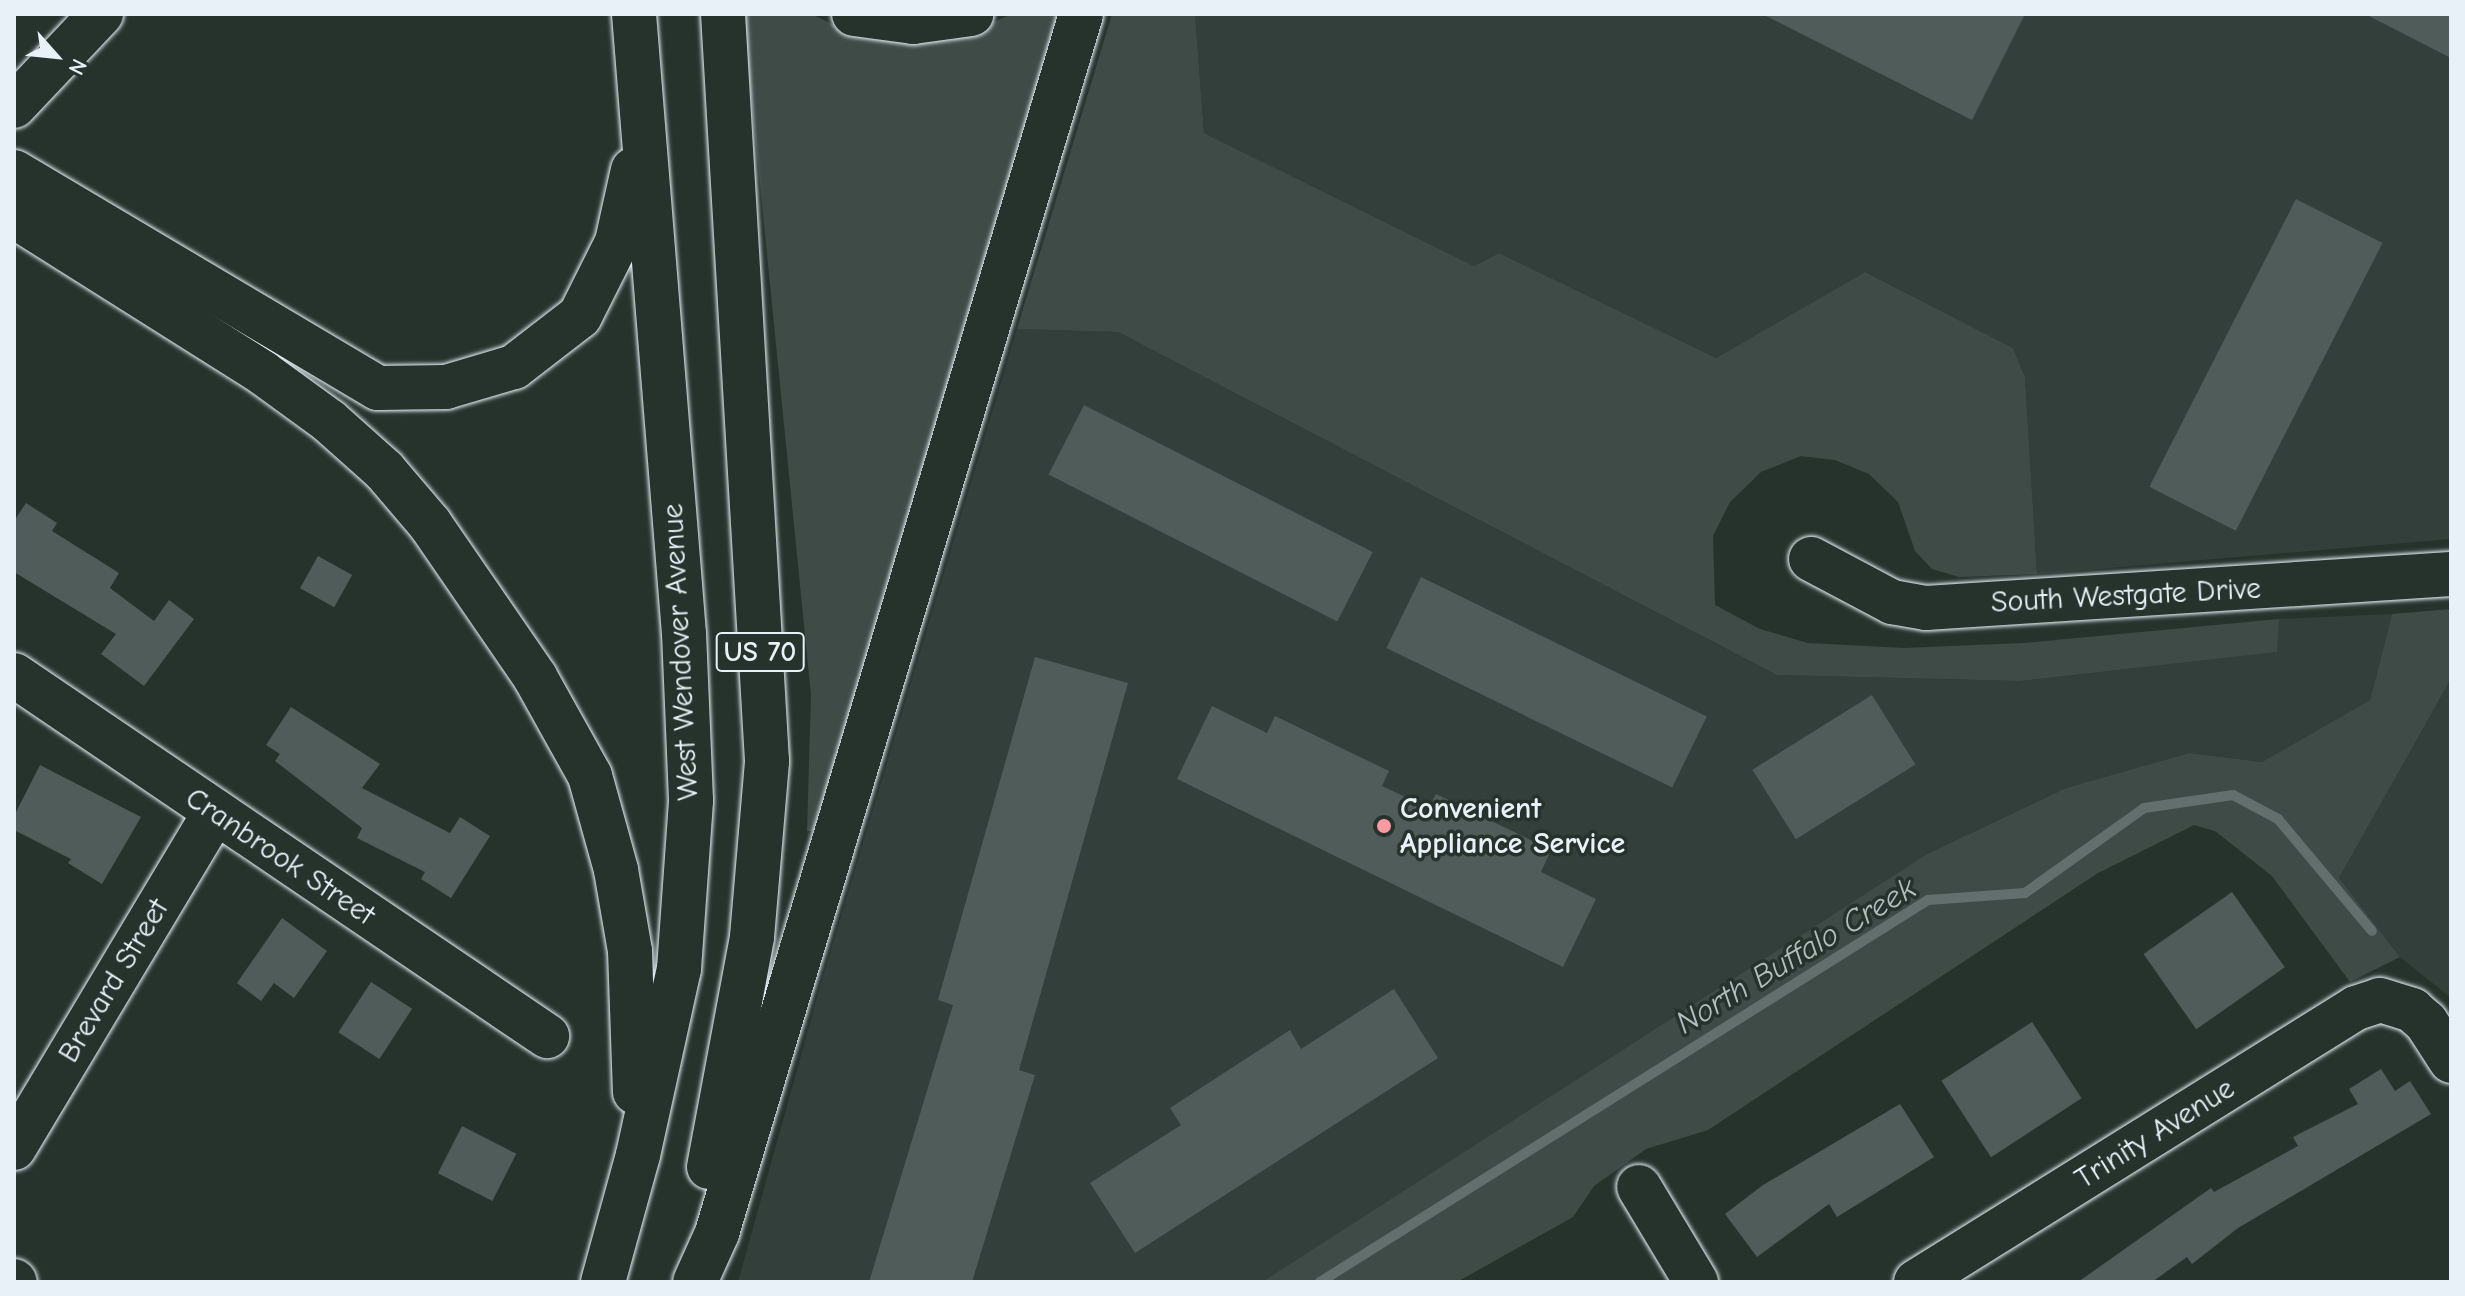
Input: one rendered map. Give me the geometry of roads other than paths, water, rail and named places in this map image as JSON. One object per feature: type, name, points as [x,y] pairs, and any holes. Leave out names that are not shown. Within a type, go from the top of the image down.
[{"type":"main road","points":[[14,106],[101,14]]},
{"type":"main road","name":"West Wendover Avenue","points":[[603,1282],[638,1155],[679,969],[691,800],[684,634],[634,14]]},
{"type":"main road","name":"US 70","points":[[679,1282],[717,1135],[752,937],[767,761],[723,14]]},
{"type":"main road","points":[[854,14],[913,22],[971,14]]},
{"type":"main road","points":[[695,1282],[717,1233],[1081,14]]},
{"type":"main road","points":[[14,172],[378,388],[446,387],[514,367],[580,316],[617,242],[643,129]]},
{"type":"main road","points":[[14,216],[263,373],[362,450],[430,524],[535,677],[590,776],[616,870],[630,951],[638,1155]]},
{"type":"main road","name":"South Westgate Drive","points":[[1811,559],[1892,602],[1926,608],[2451,574]]},
{"type":"main road","name":"Cranbrook Street","points":[[14,675],[214,814],[547,1036]]},
{"type":"main road","name":"Brevard Street","points":[[14,1148],[214,814]]},
{"type":"main road","name":"Trinity Avenue","points":[[1916,1282],[2356,1008],[2380,1000],[2398,1003],[2426,1022],[2451,1061]]},
{"type":"main road","points":[[1639,1187],[1696,1282]]},
{"type":"waterway","name":"North Buffalo Creek","points":[[1320,1282],[1928,900],[2025,893],[2144,808],[2233,795],[2278,819],[2372,931]]},
{"type":"place","name":"Convenient Appliance Service","points":[[1384,826]]}]
